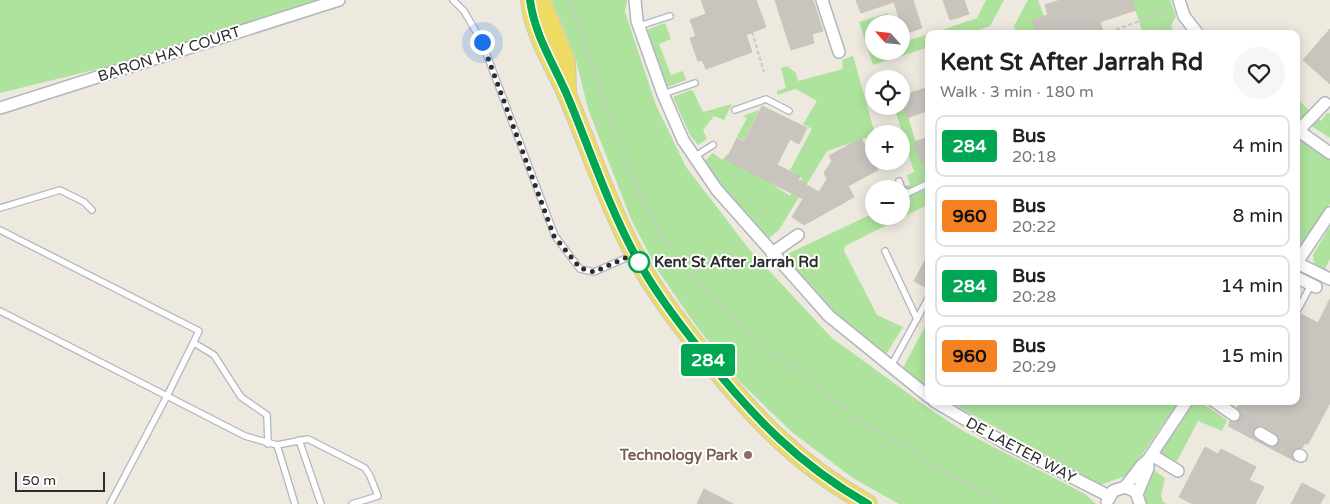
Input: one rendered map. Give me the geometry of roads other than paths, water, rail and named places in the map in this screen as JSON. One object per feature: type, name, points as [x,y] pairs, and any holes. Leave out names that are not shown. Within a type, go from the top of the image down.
[{"type":"main road","points":[[530,0],[534,23],[546,54],[567,94],[634,254],[654,288],[687,334],[750,411],[802,459],[868,504]]},
{"type":"main road","points":[[541,0],[566,61],[567,94]]},
{"type":"street","name":"BARON HAY COURT","points":[[0,108],[339,0]]},
{"type":"street","points":[[636,0],[639,26],[663,94],[683,140],[717,190],[829,316],[925,394]]},
{"type":"street","points":[[822,0],[839,52]]},
{"type":"street","points":[[1173,2],[1195,30]]},
{"type":"street","points":[[1300,128],[1325,103]]},
{"type":"street","points":[[1300,131],[1330,152]]},
{"type":"street","points":[[1300,259],[1330,213]]},
{"type":"street","points":[[772,253],[798,235]]},
{"type":"street","points":[[1300,265],[1330,279]]},
{"type":"street","points":[[1300,278],[1313,286]]},
{"type":"street","name":"DE LAETER WAY","points":[[941,405],[1108,500]]},
{"type":"street","points":[[1108,500],[1116,489],[1125,487],[1150,458],[1184,405]]},
{"type":"street","points":[[1220,405],[1234,415]]},
{"type":"street","points":[[1260,433],[1272,440]]},
{"type":"street","points":[[1125,487],[1139,499],[1150,458]]},
{"type":"street","points":[[1150,458],[1178,471]]},
{"type":"lane","points":[[453,0],[464,11],[482,42],[554,236],[580,268],[594,272],[634,254]]},
{"type":"lane","points":[[639,26],[670,16]]},
{"type":"lane","points":[[663,94],[695,83]]},
{"type":"lane","points":[[735,110],[766,99],[789,111]]},
{"type":"lane","points":[[694,157],[713,145]]},
{"type":"lane","points":[[910,192],[925,185]]},
{"type":"lane","points":[[0,208],[60,190],[84,202],[92,210]]},
{"type":"lane","points":[[0,230],[199,331],[110,504]]},
{"type":"lane","points":[[885,251],[917,319]]},
{"type":"lane","points":[[1300,307],[1313,286]]},
{"type":"lane","points":[[891,366],[925,304]]},
{"type":"lane","points":[[0,311],[245,436],[277,445],[308,439],[365,468],[378,496],[352,504]]},
{"type":"lane","points":[[194,342],[214,355],[241,397],[267,415],[268,444]]},
{"type":"lane","points":[[299,440],[321,504]]},
{"type":"lane","points":[[277,445],[295,504]]},
{"type":"tunnel","points":[[1234,415],[1260,433]]},
{"type":"tunnel","points":[[1272,440],[1299,455]]},
{"type":"place","name":"Kent St After Jarrah Rd","points":[[639,262]]},
{"type":"place","name":"Technology Park","points":[[748,455]]}]
